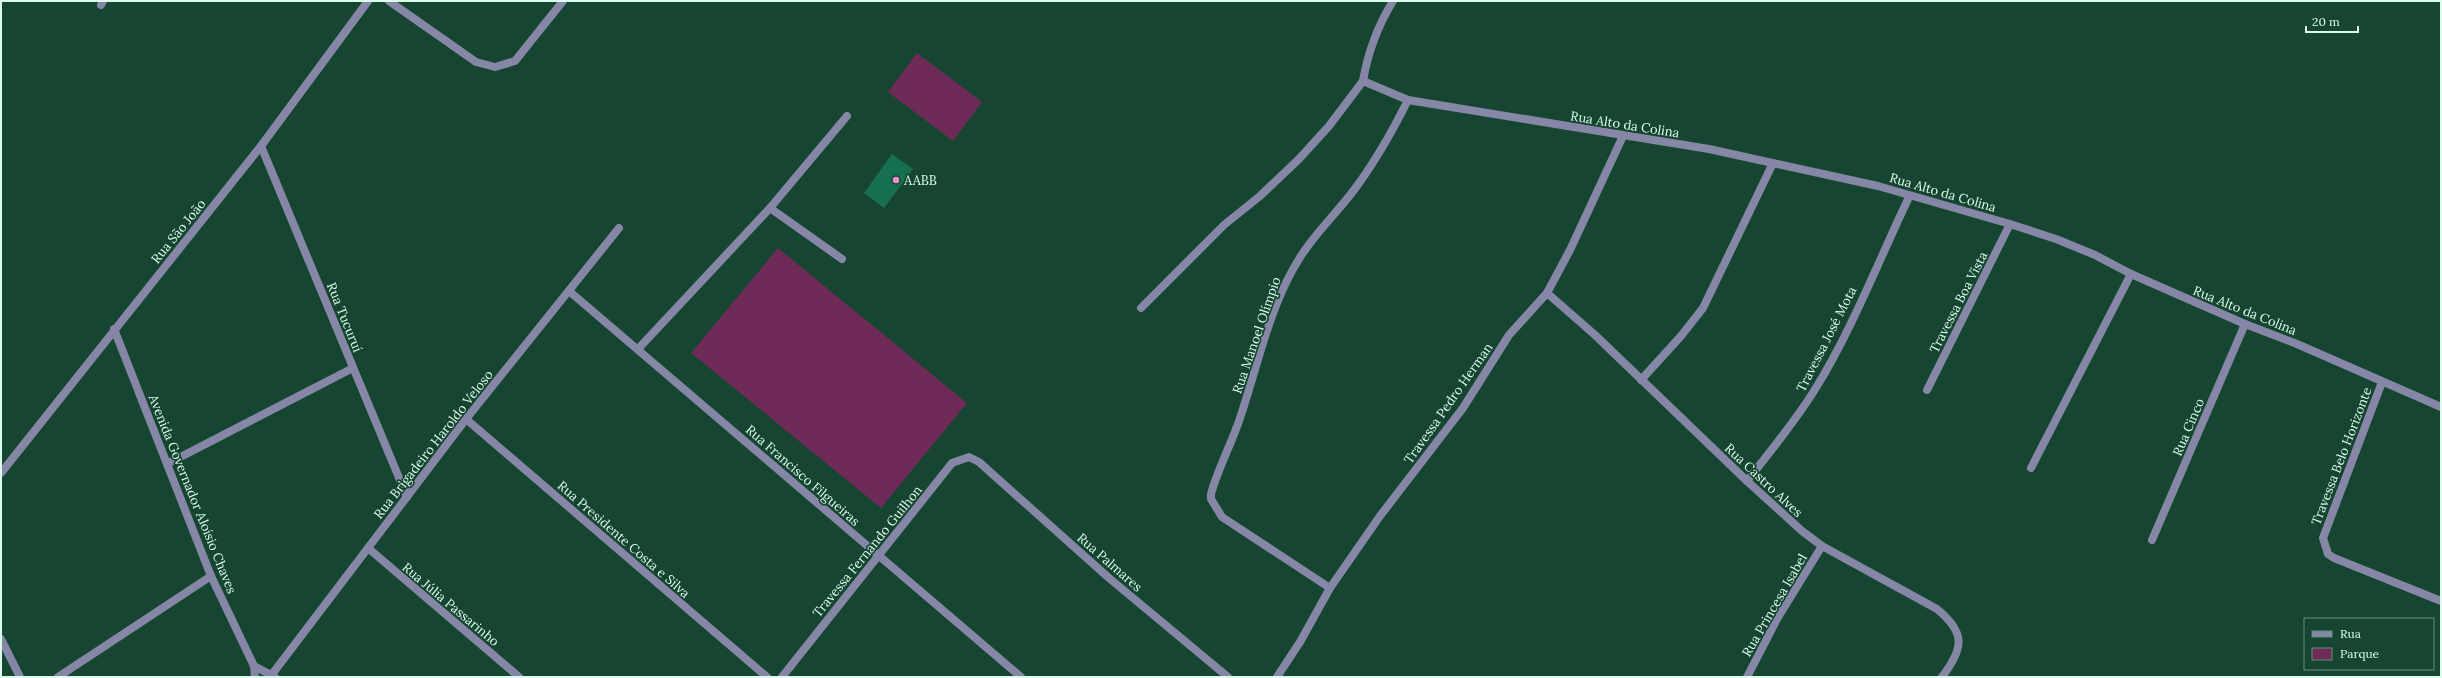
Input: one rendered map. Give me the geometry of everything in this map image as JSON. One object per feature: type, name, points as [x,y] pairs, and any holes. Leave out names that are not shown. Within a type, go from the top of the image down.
[{"type":"street","name":"Rua São João","points":[[1,473],[261,146],[368,1]]},
{"type":"street","points":[[389,1],[482,64],[495,67],[515,61],[563,1]]},
{"type":"street","points":[[1141,308],[1224,224],[1260,196],[1299,159],[1329,126],[1363,81],[1371,45],[1380,22],[1393,1]]},
{"type":"street","points":[[1363,81],[1408,100]]},
{"type":"street","name":"Rua Alto da Colina","points":[[1408,100],[1709,149],[1878,186],[1909,197],[2010,224],[2056,239],[2095,255],[2131,274],[2441,407]]},
{"type":"street","name":"Rua Manoel Olímpio","points":[[1330,588],[1222,517],[1211,499],[1211,494],[1240,419],[1272,317],[1288,276],[1300,257],[1354,190],[1375,160],[1392,134],[1408,100]]},
{"type":"street","points":[[638,349],[770,208],[847,116]]},
{"type":"street","name":"Travessa Pedro Herman","points":[[1277,677],[1300,642],[1330,588],[1380,516],[1463,408],[1509,336],[1547,293],[1576,236],[1623,136]]},
{"type":"street","name":"Rua Tucuruí","points":[[261,146],[407,497]]},
{"type":"street","points":[[1641,380],[1681,336],[1703,308],[1720,278],[1773,164]]},
{"type":"street","name":"Travessa José Mota","points":[[1747,481],[1788,430],[1815,390],[1846,330],[1909,197]]},
{"type":"street","points":[[770,208],[842,259]]},
{"type":"street","name":"Travessa Boa Vista","points":[[1927,390],[2010,224]]},
{"type":"street","name":"Rua Brigadeiro Haroldo Veloso","points":[[272,676],[466,419],[619,228]]},
{"type":"street","points":[[2031,468],[2131,274]]},
{"type":"street","name":"Rua Francisco Filgueiras","points":[[569,291],[1021,677]]},
{"type":"street","name":"Rua Castro Alves","points":[[1547,293],[1595,335],[1747,481],[1802,531],[1822,546],[1937,609],[1948,618],[1957,630],[1960,643],[1950,666],[1942,677]]},
{"type":"street","name":"Rua Cinco","points":[[2152,540],[2245,324]]},
{"type":"street","name":"Avenida Governador Aloísio Chaves","points":[[114,329],[211,576],[254,666],[255,677]]},
{"type":"street","points":[[167,464],[353,368]]},
{"type":"street","name":"Travessa Belo Horizonte","points":[[2382,382],[2323,538],[2328,554],[2334,558],[2441,601]]},
{"type":"street","name":"Rua Presidente Costa e Silva","points":[[466,419],[767,677]]},
{"type":"street","name":"Travessa Fernando Guilhon","points":[[782,677],[952,463],[969,457],[979,462]]},
{"type":"street","name":"Rua Palmares","points":[[979,462],[1114,583],[1228,677]]},
{"type":"street","name":"Rua Princesa Isabel","points":[[1747,677],[1777,619],[1822,546]]},
{"type":"street","name":"Rua Júlia Passarinho","points":[[368,548],[519,677]]},
{"type":"street","points":[[58,677],[211,576]]},
{"type":"street","points":[[1,639],[20,677]]},
{"type":"street","points":[[254,666],[272,676]]},
{"type":"green space","points":[[917,53],[982,102],[953,141],[888,92]]},
{"type":"green space","points":[[778,248],[967,403],[881,508],[691,353]]},
{"type":"shaded area","points":[[892,154],[913,169],[884,208],[864,193]]},
{"type":"place","name":"AABB","points":[[896,180]]}]
